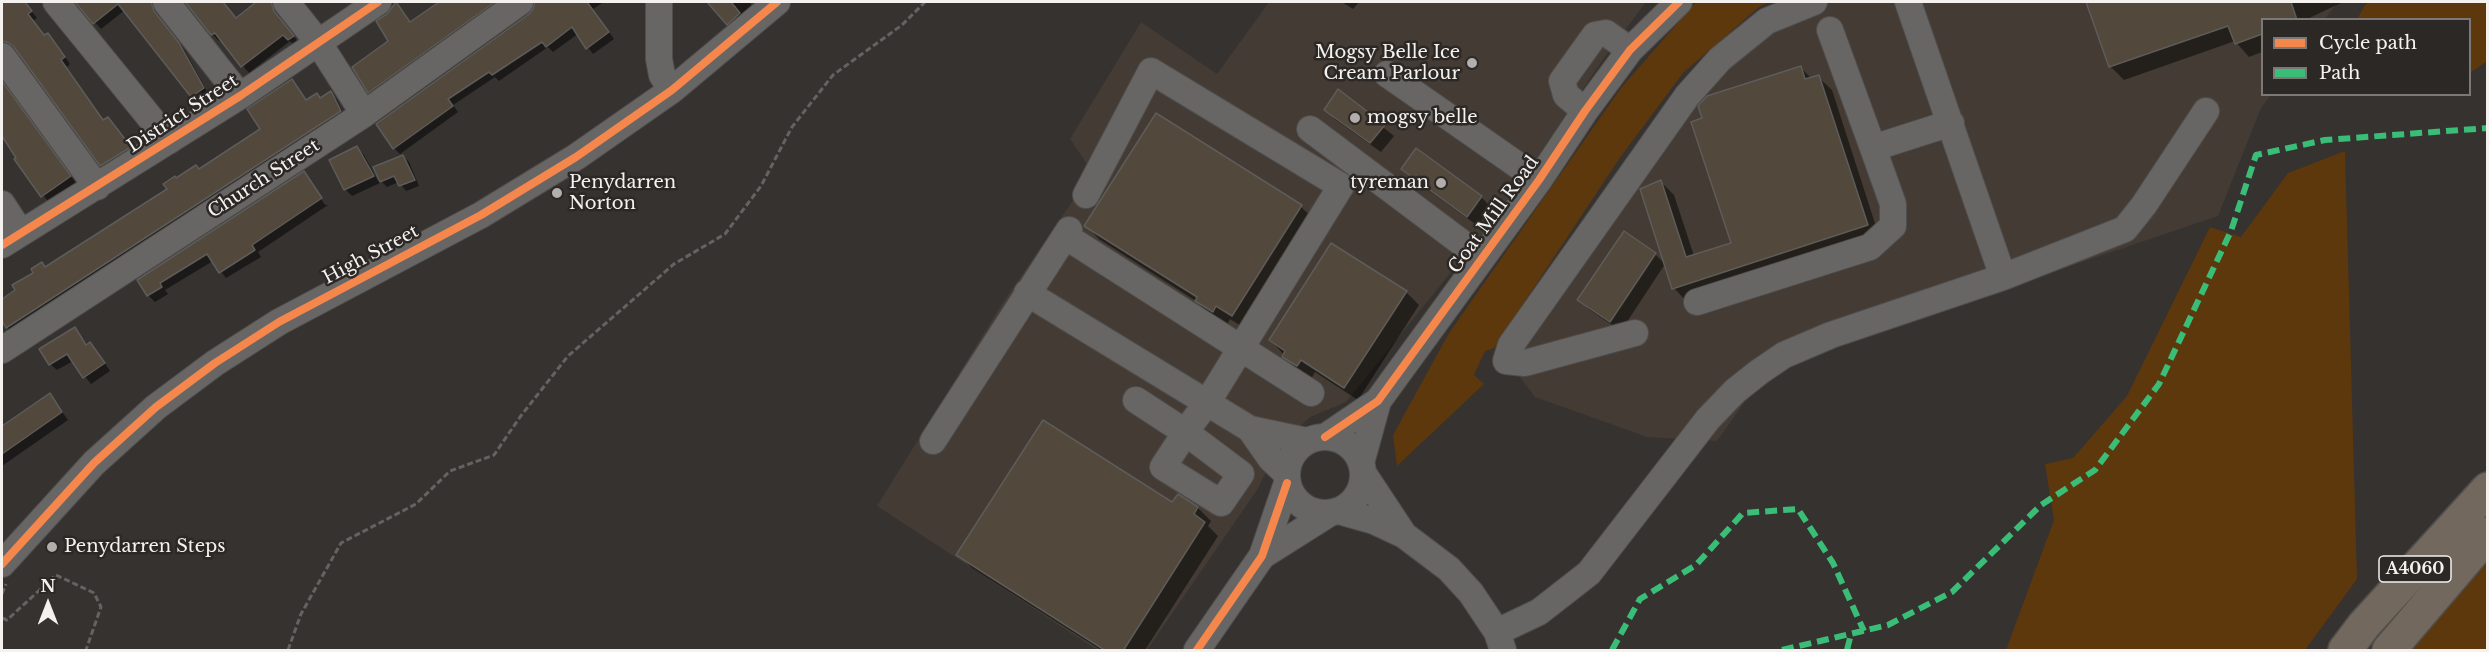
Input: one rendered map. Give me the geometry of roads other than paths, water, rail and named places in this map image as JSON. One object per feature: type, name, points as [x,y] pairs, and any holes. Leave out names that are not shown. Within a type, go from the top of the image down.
[{"type":"highway","name":"A4060","points":[[2345,651],[2364,625],[2487,489]]},
{"type":"highway","name":"A4060","points":[[2389,651],[2487,534]]},
{"type":"street","points":[[56,2],[169,141]]},
{"type":"street","points":[[165,2],[240,96]]},
{"type":"street","points":[[286,2],[318,42],[364,114]]},
{"type":"street","name":"District Street","points":[[11,239],[240,96],[378,2]]},
{"type":"street","name":"Church Street","points":[[2,349],[364,114],[520,2]]},
{"type":"street","points":[[658,2],[658,58],[662,75],[672,90]]},
{"type":"street","name":"High Street","points":[[2,564],[94,463],[156,407],[215,363],[279,322],[481,215],[576,157],[672,90],[777,2]]},
{"type":"street","name":"Goat Mill Road","points":[[1316,439],[1378,401],[1539,180],[1585,111],[1630,50],[1679,2]]},
{"type":"street","points":[[1635,333],[1525,363],[1506,361],[1511,345],[1687,96],[1720,58],[1767,21],[1814,2]]},
{"type":"street","points":[[1908,2],[2003,277]]},
{"type":"street","points":[[1697,302],[1870,247],[1893,226],[1893,204],[1830,30]]},
{"type":"street","points":[[1585,111],[1566,95],[1562,81],[1595,34],[1606,33],[1630,50]]},
{"type":"street","points":[[2,56],[96,187]]},
{"type":"street","points":[[1086,195],[1151,71],[1341,186],[1207,403],[1185,432],[1136,400]]},
{"type":"street","points":[[1387,74],[1539,180]]},
{"type":"street","points":[[1250,429],[1286,478],[1295,500],[1302,506],[1311,511],[1335,512],[1374,521],[1404,535],[1449,569],[1471,593],[1500,641],[1589,573],[1708,419],[1735,391],[1759,372],[1784,355],[1832,335],[2003,277],[2125,229],[2144,205],[2206,111]]},
{"type":"street","points":[[1873,148],[1951,123]]},
{"type":"street","points":[[1310,129],[1482,258]]},
{"type":"street","points":[[2,204],[11,239]]},
{"type":"street","points":[[933,441],[1067,233],[1311,393]]},
{"type":"street","points":[[1027,293],[1250,429],[1316,439],[1335,438],[1351,447],[1404,535]]},
{"type":"street","name":"Goat Mill Road","points":[[1362,468],[1378,401]]},
{"type":"street","points":[[1197,651],[1262,556],[1292,454],[1316,439]]},
{"type":"street","points":[[1262,556],[1348,506],[1360,491],[1362,468]]},
{"type":"place","name":"Mogsy Belle Ice Cream Parlour","points":[[1472,63]]},
{"type":"place","name":"mogsy belle","points":[[1355,118]]},
{"type":"place","name":"tyreman","points":[[1441,183]]},
{"type":"place","name":"Penydarren Norton","points":[[557,193]]},
{"type":"place","name":"Penydarren Steps","points":[[52,547]]}]
